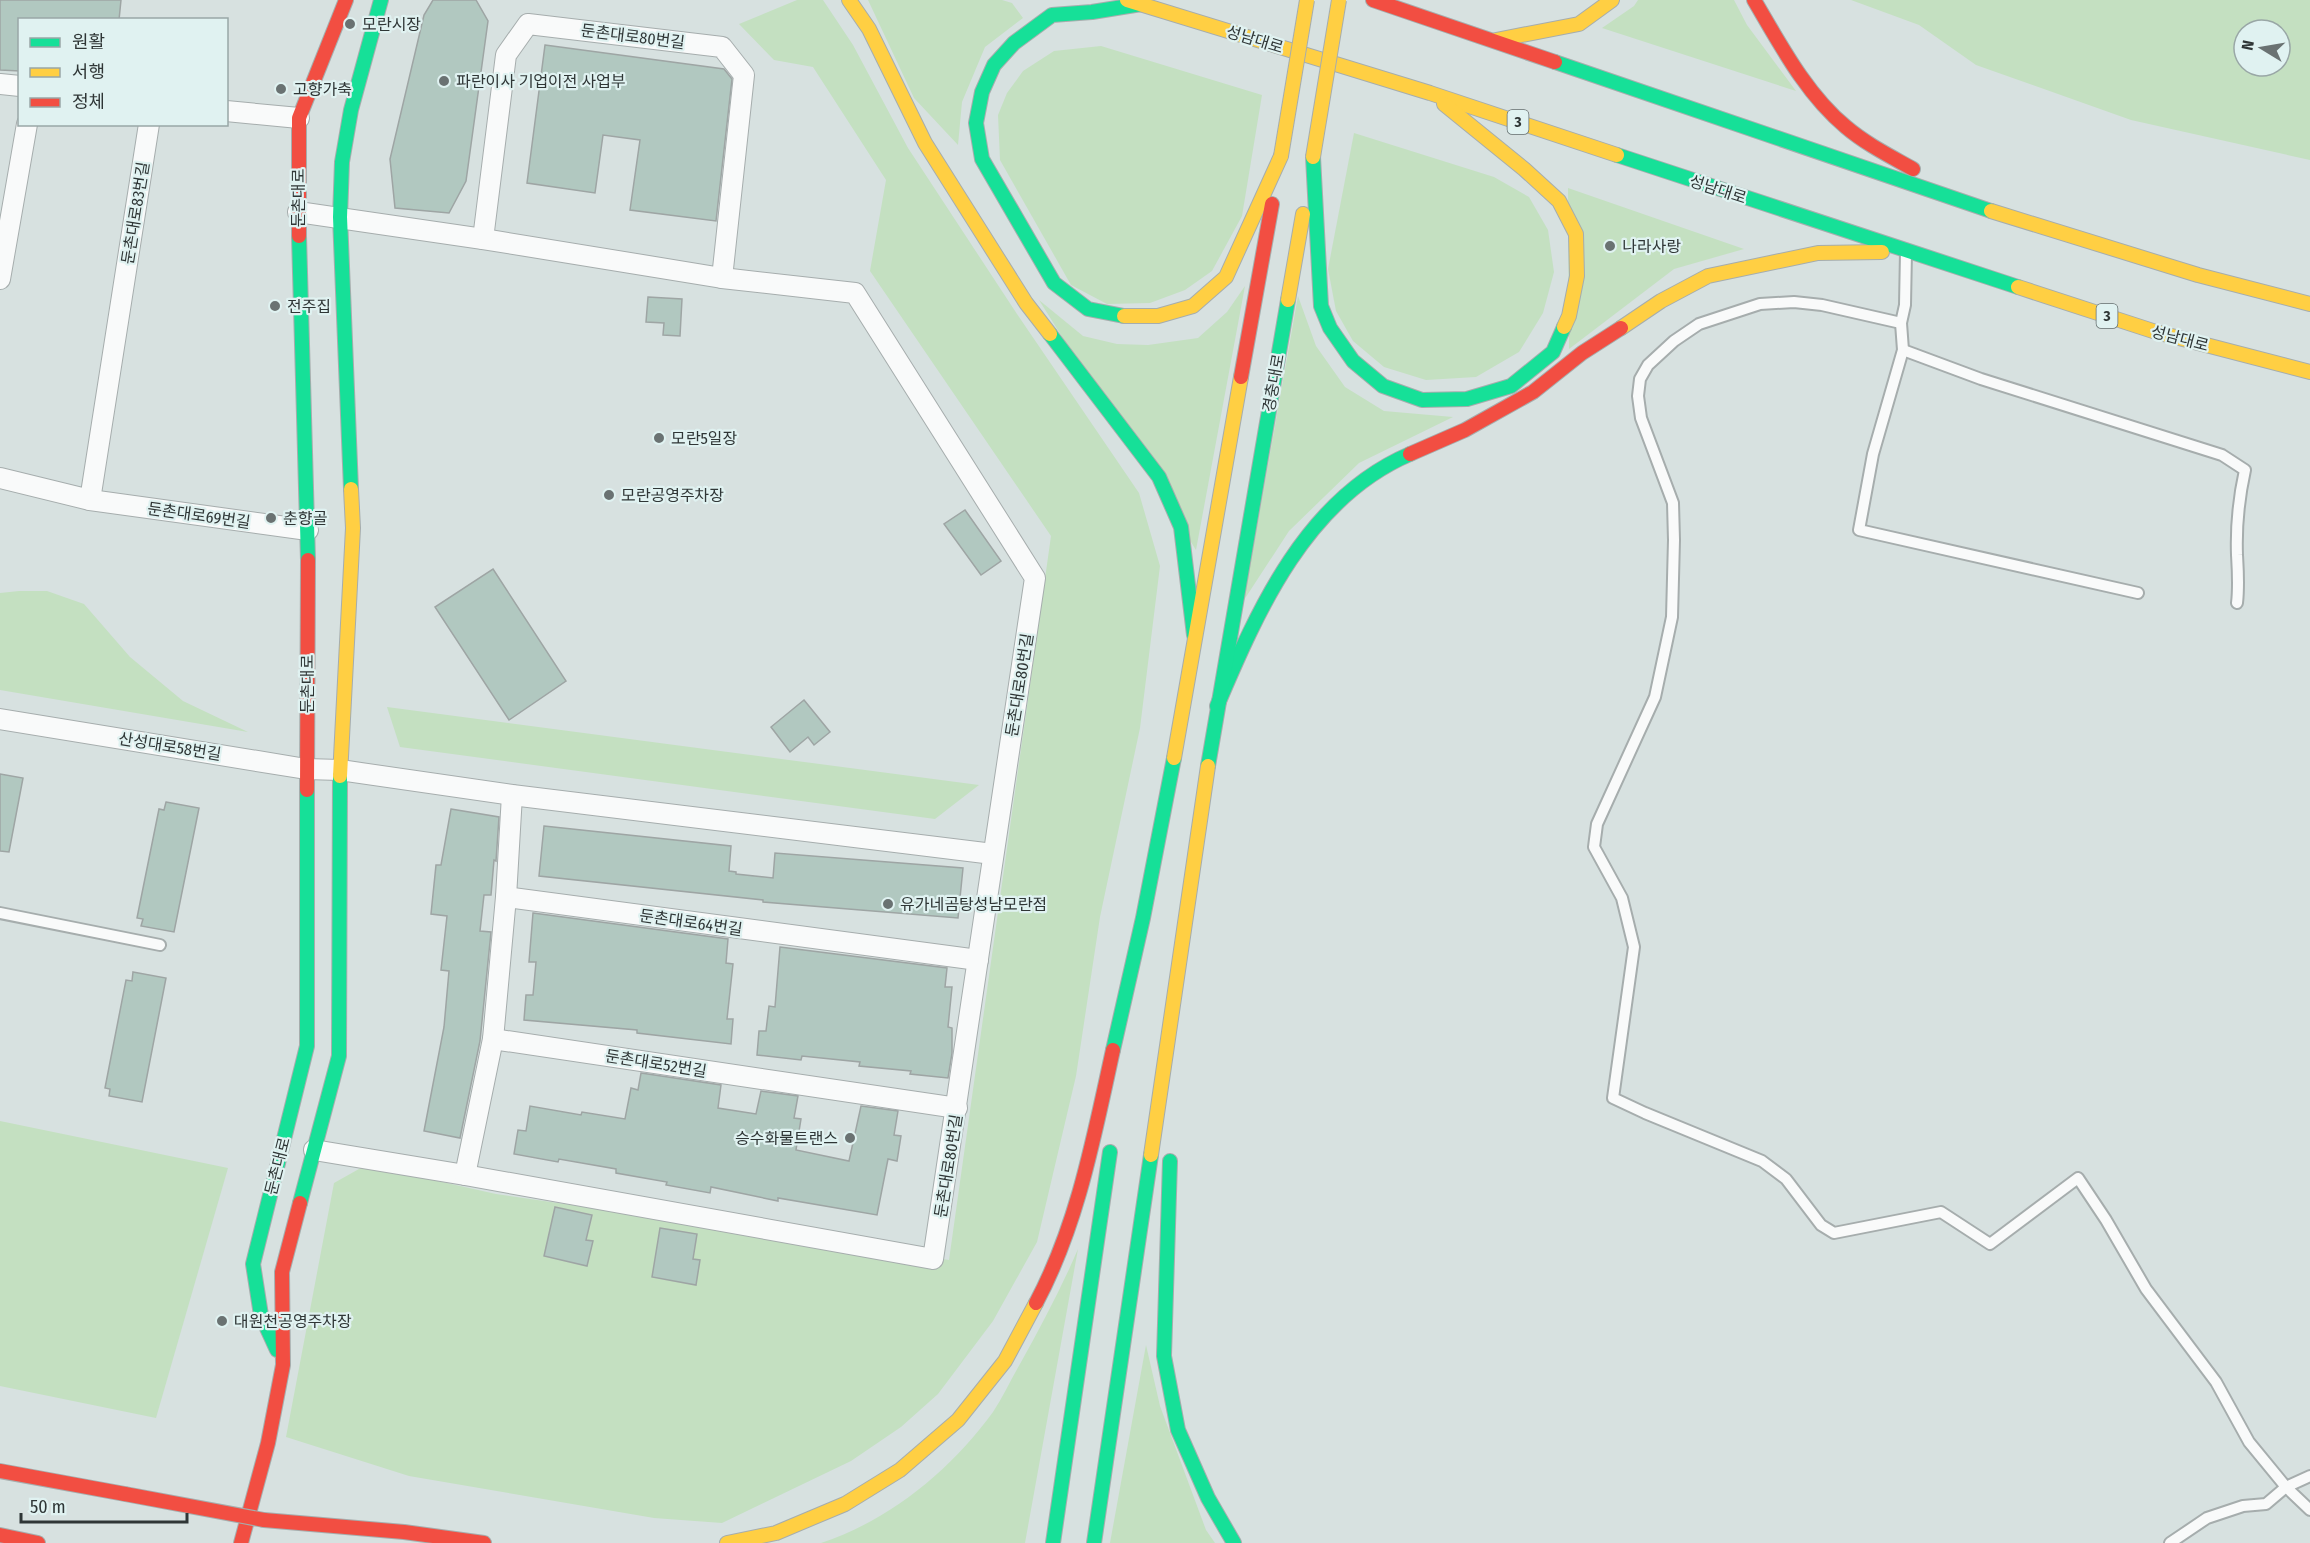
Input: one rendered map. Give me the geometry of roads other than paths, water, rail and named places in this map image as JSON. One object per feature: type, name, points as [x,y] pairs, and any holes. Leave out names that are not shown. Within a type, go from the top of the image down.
[{"type":"main road","name":"둔촌대로","points":[[283,1365],[261,1315],[253,1264],[307,1046],[308,530],[298,212],[299,118],[346,0]]},
{"type":"main road","name":"둔촌대로","points":[[241,1543],[268,1443],[283,1365],[282,1272],[339,1056],[340,770],[353,528],[340,217],[342,162],[351,110],[381,0]]},
{"type":"main road","points":[[849,0],[869,29],[925,143],[1026,303],[1159,477],[1182,527],[1194,635]]},
{"type":"main road","name":"성남대로","points":[[1127,0],[1430,93],[1906,252],[2156,332],[2310,372]]},
{"type":"main road","name":"경충대로","points":[[1143,918],[1174,758],[1307,0]]},
{"type":"main road","name":"경충대로","points":[[1179,944],[1217,706],[1339,0]]},
{"type":"main road","points":[[1373,0],[1978,207],[2198,275],[2310,304]]},
{"type":"main road","points":[[1495,40],[1580,24],[1612,0]]},
{"type":"main road","points":[[1754,0],[1791,63],[1830,113],[1871,146],[1978,207]]},
{"type":"main road","points":[[1141,4],[1092,12],[1052,15],[1014,43],[994,65],[982,92],[976,123],[982,159],[1054,283],[1088,309],[1125,316],[1158,316],[1193,306],[1226,277],[1281,156]]},
{"type":"main road","points":[[1313,158],[1322,306],[1330,328],[1353,361],[1383,386],[1422,400],[1467,399],[1511,386],[1553,352],[1569,316],[1577,276],[1576,234],[1559,201],[1524,169],[1430,93]]},
{"type":"main road","points":[[1217,706],[1238,657],[1294,552],[1327,513],[1358,484],[1398,459],[1465,430],[1533,392],[1582,354],[1661,301],[1708,276],[1818,253],[1906,252]]},
{"type":"main road","points":[[1118,1096],[1143,918]]},
{"type":"main road","points":[[728,1543],[776,1533],[846,1504],[900,1470],[958,1420],[1005,1361],[1048,1280],[1085,1178],[1143,918]]},
{"type":"main road","points":[[1172,1111],[1179,944]]},
{"type":"main road","points":[[1094,1543],[1144,1210],[1179,944]]},
{"type":"main road","points":[[1053,1543],[1111,1143]]},
{"type":"main road","points":[[1170,1147],[1164,1356],[1178,1430],[1208,1498],[1234,1543]]},
{"type":"main road","points":[[0,1471],[264,1520],[364,1543]]},
{"type":"main road","points":[[264,1520],[404,1532],[484,1543]]},
{"type":"main road","points":[[0,1535],[38,1543]]},
{"type":"street","name":"둔촌대로80번길","points":[[483,238],[506,55],[528,24],[722,46],[744,75],[722,278]]},
{"type":"street","points":[[0,84],[18,86]]},
{"type":"street","points":[[228,111],[299,118]]},
{"type":"street","points":[[0,279],[27,126]]},
{"type":"street","name":"둔촌대로83번길","points":[[90,500],[149,126]]},
{"type":"street","name":"둔촌대로80번길","points":[[298,212],[483,238],[722,278],[855,293],[1035,578],[933,1259],[465,1175]]},
{"type":"street","name":"둔촌대로69번길","points":[[0,478],[90,500],[308,530]]},
{"type":"street","name":"산성대로58번길","points":[[0,718],[306,769],[340,770]]},
{"type":"street","points":[[340,770],[512,795],[993,854]]},
{"type":"street","points":[[314,1150],[465,1175],[493,1039],[506,897],[512,795]]},
{"type":"street","name":"둔촌대로64번길","points":[[506,897],[978,960]]},
{"type":"street","name":"둔촌대로52번길","points":[[493,1039],[957,1108]]},
{"type":"lane","points":[[1906,252],[1905,305],[1901,322],[1903,350],[1873,454],[1859,530],[2138,593]]},
{"type":"lane","points":[[1901,322],[1822,305],[1794,302],[1760,304],[1699,324],[1674,341],[1648,365],[1640,379],[1638,396],[1641,418],[1672,503],[1674,540],[1672,617],[1655,697],[1597,824],[1594,847],[1622,898],[1635,947],[1613,1098],[1762,1161],[1786,1179],[1821,1225],[1834,1233],[1941,1212],[1990,1244],[2078,1178],[2106,1220],[2146,1290],[2216,1382],[2249,1442],[2286,1487],[2310,1510]]},
{"type":"lane","points":[[1903,350],[1981,379],[2222,455],[2245,470],[2238,507],[2237,555],[2240,580],[2237,603]]},
{"type":"lane","points":[[0,913],[160,945]]},
{"type":"lane","points":[[2170,1543],[2207,1518],[2243,1506],[2266,1504],[2286,1487],[2310,1476]]},
{"type":"place","name":"모란시장","points":[[350,24]]},
{"type":"place","name":"파란이사 기업이전 사업부","points":[[444,81]]},
{"type":"place","name":"고향가축","points":[[281,89]]},
{"type":"place","name":"나라사랑","points":[[1610,246]]},
{"type":"place","name":"전주집","points":[[275,306]]},
{"type":"place","name":"모란5일장","points":[[659,438]]},
{"type":"place","name":"모란공영주차장","points":[[609,495]]},
{"type":"place","name":"춘향골","points":[[271,518]]},
{"type":"place","name":"유가네곰탕성남모란점","points":[[888,904]]},
{"type":"place","name":"승수화물트랜스","points":[[850,1138]]},
{"type":"place","name":"대원천공영주차장","points":[[222,1321]]}]
